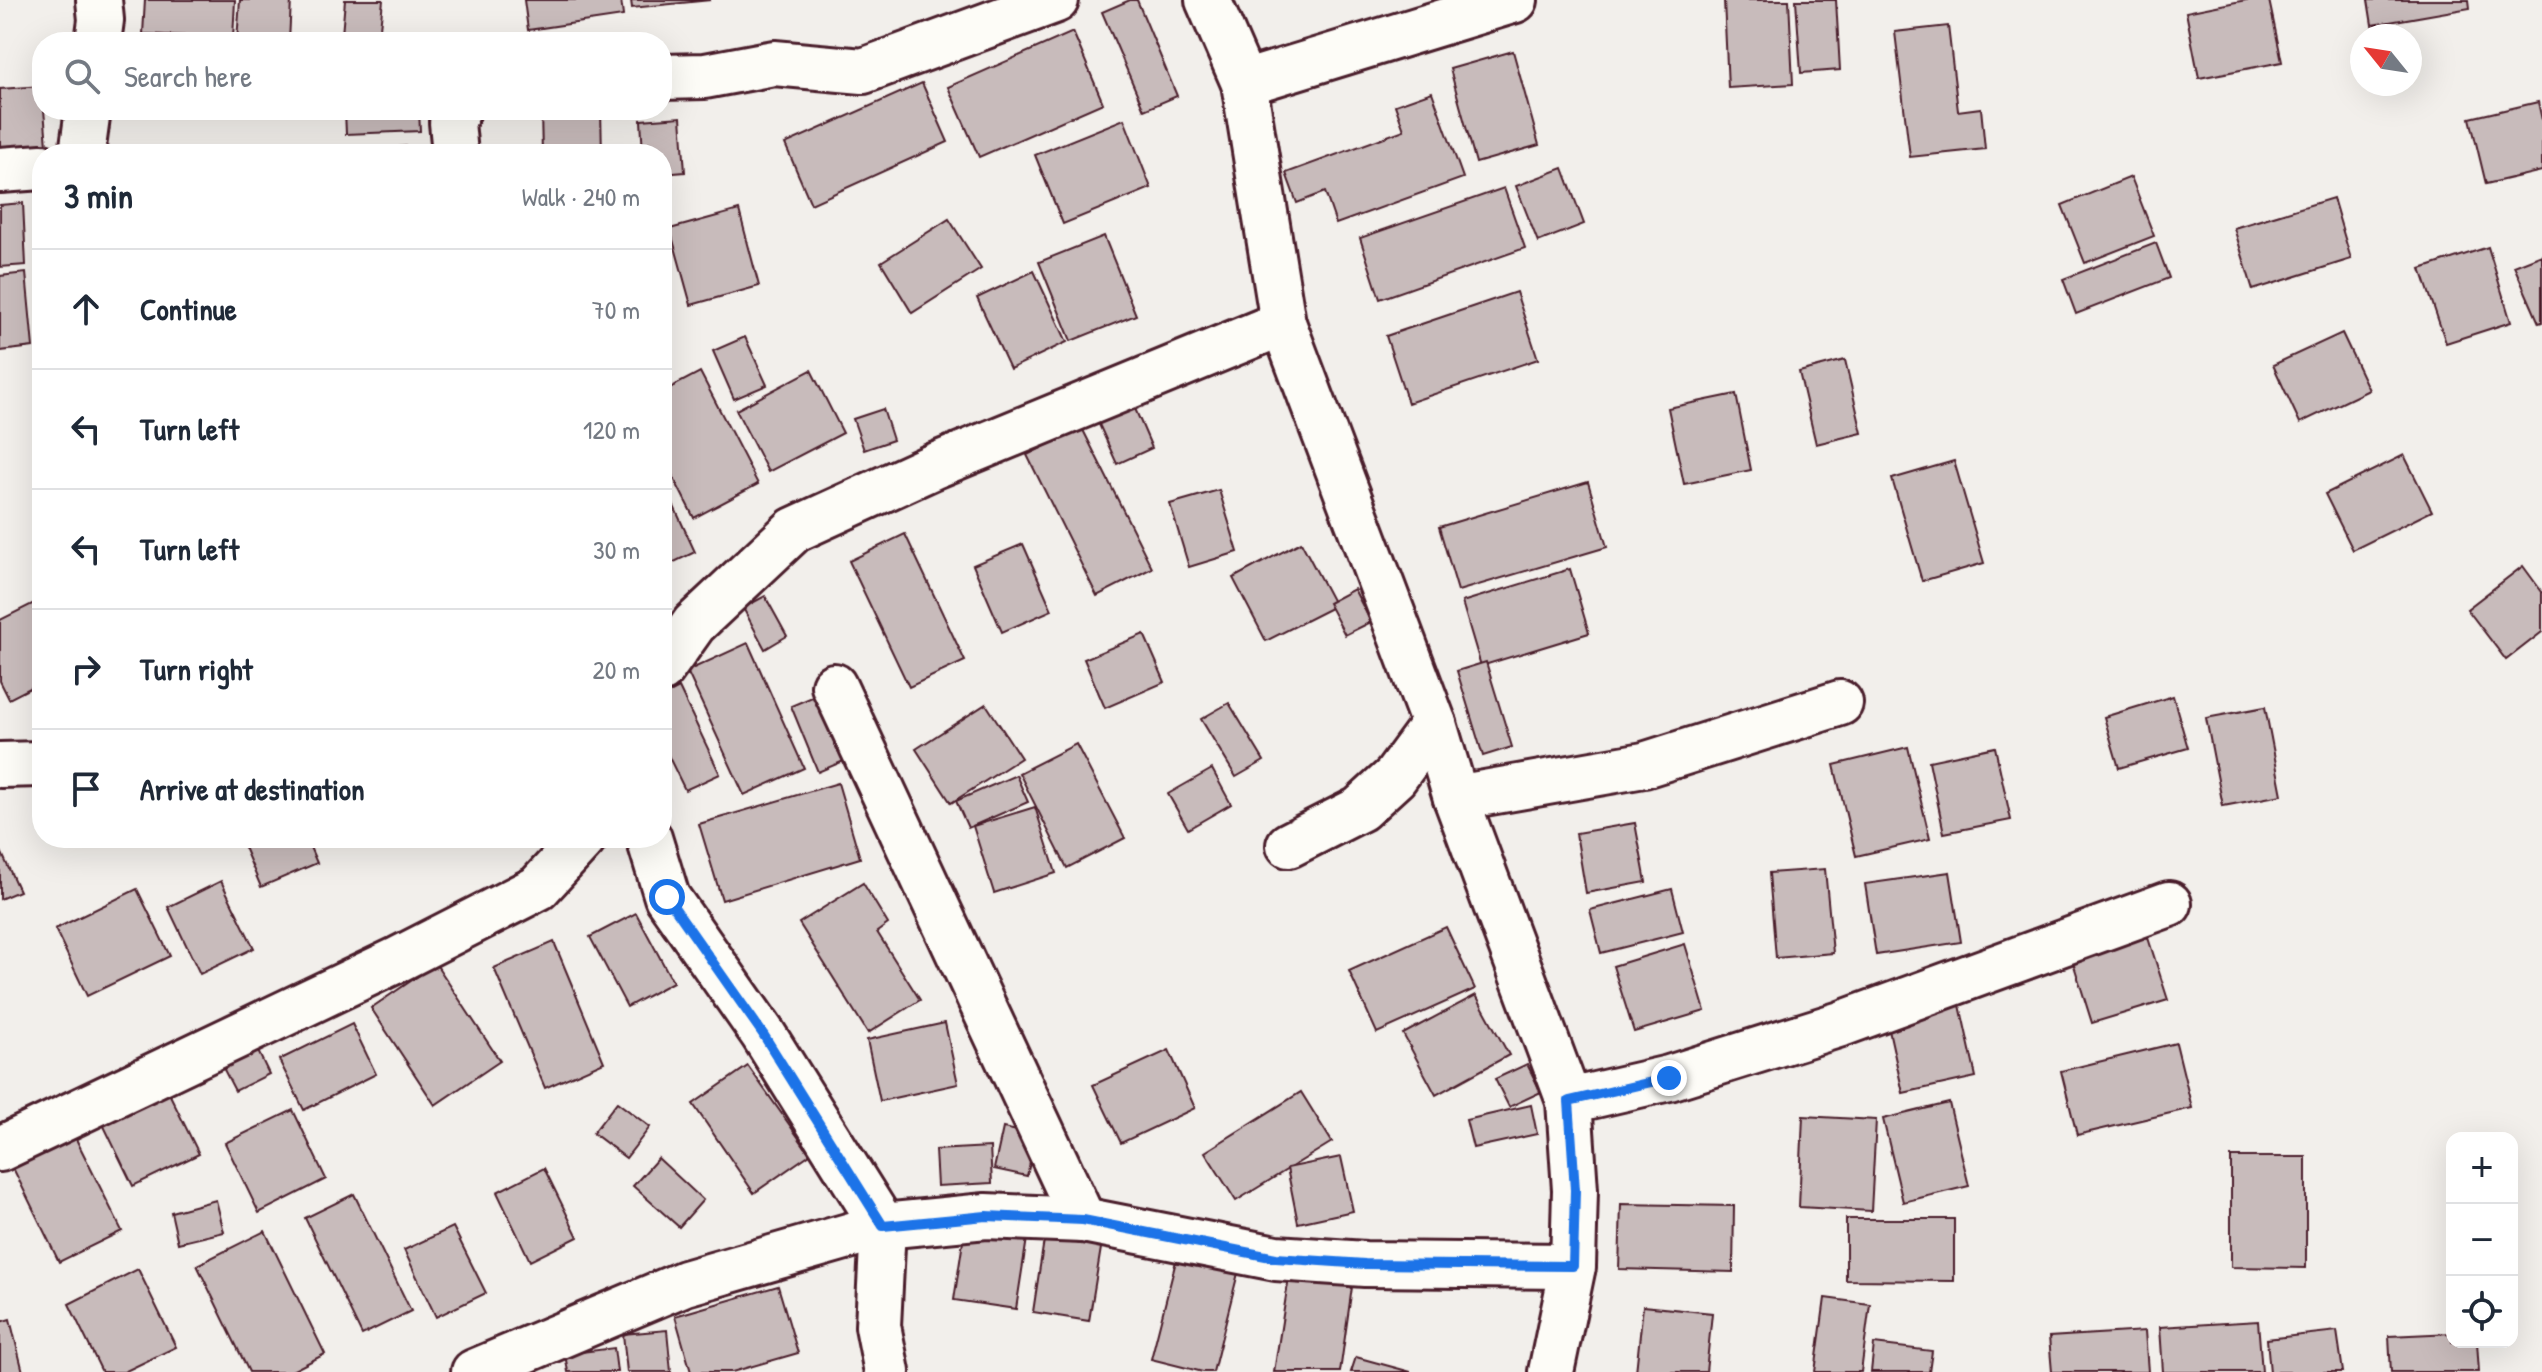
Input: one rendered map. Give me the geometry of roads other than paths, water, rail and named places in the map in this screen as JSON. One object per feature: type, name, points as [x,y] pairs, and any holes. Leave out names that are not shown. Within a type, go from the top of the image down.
[{"type":"street","points":[[99,0],[99,32]]},
{"type":"street","points":[[672,77],[705,76],[774,63],[863,71],[1056,0]]},
{"type":"street","points":[[1208,0],[1244,83],[1283,323],[1434,724],[1456,798],[1569,1101],[1575,1190],[1573,1266],[1551,1372]]},
{"type":"street","points":[[1244,83],[1515,0]]},
{"type":"street","points":[[83,144],[87,120]]},
{"type":"street","points":[[453,120],[454,144]]},
{"type":"street","points":[[0,170],[32,168]]},
{"type":"street","points":[[672,655],[694,624],[794,530],[932,467],[1283,323]]},
{"type":"street","points":[[834,686],[1083,1220]]},
{"type":"street","points":[[1456,798],[1644,765],[1840,703]]},
{"type":"street","points":[[1289,845],[1360,809],[1395,777],[1434,724]]},
{"type":"street","points":[[0,765],[32,764]]},
{"type":"street","points":[[0,1149],[399,959],[538,888],[575,848]]},
{"type":"street","points":[[652,848],[667,897],[763,1034],[883,1226],[878,1326],[887,1372]]},
{"type":"street","points":[[1569,1101],[1669,1078],[1841,1024],[2169,904]]},
{"type":"street","points":[[474,1372],[685,1283],[883,1226],[986,1216],[1083,1220],[1276,1258],[1365,1264],[1573,1266]]}]
